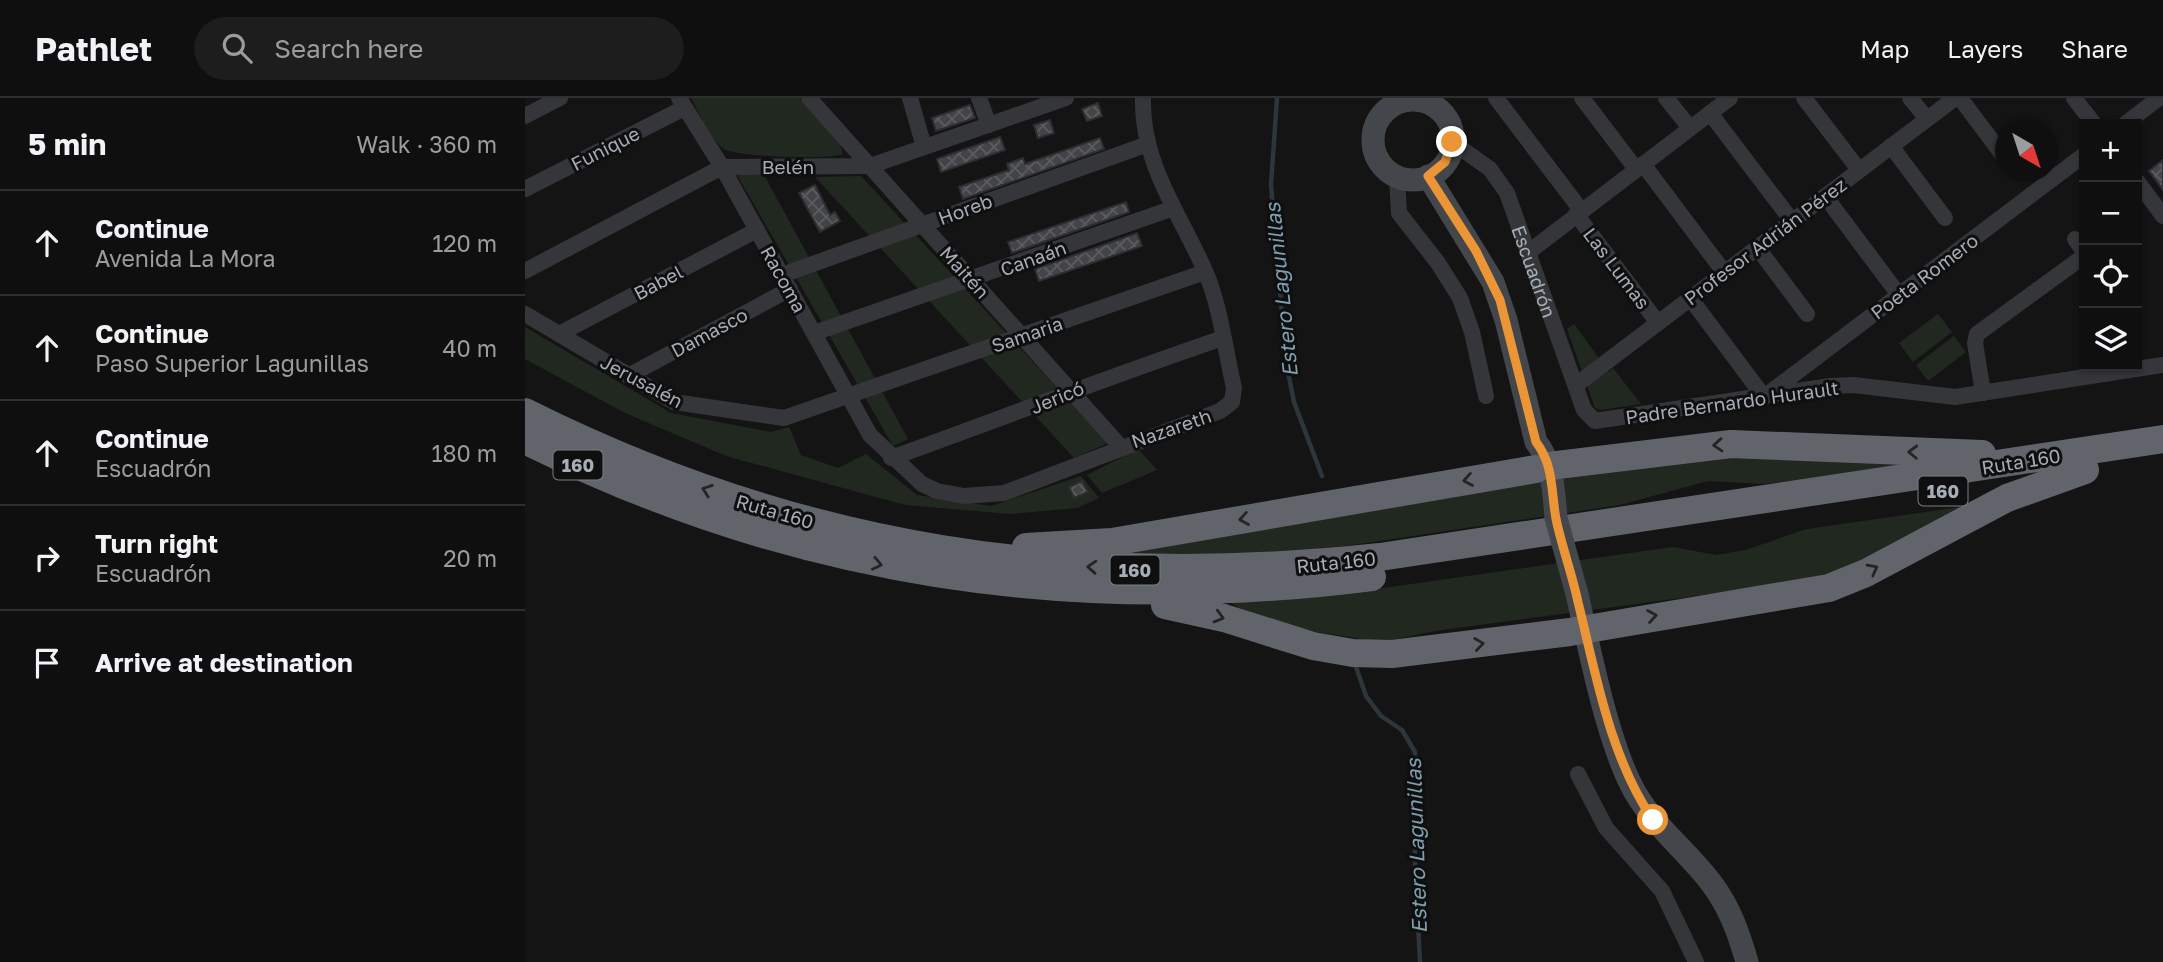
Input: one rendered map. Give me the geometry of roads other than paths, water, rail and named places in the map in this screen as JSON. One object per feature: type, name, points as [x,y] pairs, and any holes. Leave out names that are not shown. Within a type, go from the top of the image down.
[{"type":"highway","name":"Ruta 160","points":[[525,412],[612,453],[716,493],[815,523],[968,555],[1060,565],[1163,570],[1283,567],[1434,550],[2082,461],[2163,458]]},
{"type":"highway","name":"Ruta 160","points":[[525,440],[672,505],[782,541],[912,571],[1005,584],[1080,590],[1214,592],[1335,582],[2082,461],[2163,439]]},
{"type":"highway","points":[[891,540],[1024,547],[1112,542],[1540,459],[1731,444],[2082,461]]},
{"type":"highway","points":[[1080,590],[1191,610],[1294,641],[1353,653],[1411,653],[1585,629],[1829,587],[1866,573],[2082,461]]},
{"type":"street","points":[[525,116],[560,98]]},
{"type":"street","points":[[910,98],[924,148]]},
{"type":"street","points":[[979,98],[989,125]]},
{"type":"street","name":"Belén","points":[[525,271],[722,167],[870,166],[1066,98]]},
{"type":"street","name":"Nazareth","points":[[891,458],[922,484],[937,491],[983,496],[1023,486],[1120,446],[1229,406],[1234,397],[1234,388],[1215,299],[1205,272],[1171,209],[1148,144],[1143,98]]},
{"type":"street","name":"Las Lumas","points":[[1496,98],[1658,323]]},
{"type":"street","points":[[1582,98],[1724,272]]},
{"type":"street","points":[[1666,98],[1689,128]]},
{"type":"street","points":[[1530,251],[1730,98]]},
{"type":"street","points":[[1804,98],[1859,170]]},
{"type":"street","points":[[1910,98],[1927,119]]},
{"type":"street","name":"Profesor Adrián Pérez","points":[[1576,385],[1955,98]]},
{"type":"street","points":[[1960,98],[1995,145]]},
{"type":"street","points":[[2074,98],[2090,119]]},
{"type":"street","points":[[2132,119],[2159,98]]},
{"type":"street","name":"Maitén","points":[[811,99],[1120,446]]},
{"type":"street","points":[[1418,101],[1438,103],[1448,123],[1452,142],[1445,162],[1428,176],[1416,180],[1397,177],[1382,166],[1373,142],[1377,124],[1388,109],[1399,103],[1418,101]]},
{"type":"street","name":"Racoma","points":[[682,103],[722,167],[870,435],[891,458]]},
{"type":"street","name":"Funique","points":[[525,189],[682,103]]},
{"type":"street","points":[[1710,113],[1792,221]]},
{"type":"street","name":"Escuadrón","points":[[1452,142],[1483,162],[1497,176],[1507,193],[1530,251],[1586,414],[1591,419]]},
{"type":"street","name":"Horeb","points":[[786,282],[922,225],[1148,144]]},
{"type":"street","points":[[1891,146],[1945,218]]},
{"type":"street","name":"Poeta Romero","points":[[1764,397],[2079,159]]},
{"type":"street","points":[[1428,176],[1476,251],[1500,300],[1585,629],[1629,781],[1662,832],[1692,860],[1720,895],[1735,924],[1747,962]]},
{"type":"street","points":[[1397,177],[1399,213],[1438,262],[1460,298],[1472,332],[1486,396]]},
{"type":"street","points":[[2138,182],[2161,208]]},
{"type":"street","points":[[1825,196],[1899,295]]},
{"type":"street","name":"Canaán","points":[[814,333],[1171,209]]},
{"type":"street","name":"Babel","points":[[559,334],[757,230]]},
{"type":"street","points":[[1757,247],[1807,314]]},
{"type":"street","points":[[1983,393],[1975,343],[1977,334],[2079,251]]},
{"type":"street","name":"Samaria","points":[[849,396],[1205,272]]},
{"type":"street","name":"Damasco","points":[[628,376],[786,282]]},
{"type":"street","points":[[1690,298],[1764,397]]},
{"type":"street","name":"Jerusalén","points":[[525,314],[628,376],[684,405],[768,418],[792,417],[849,396]]},
{"type":"street","name":"Jericó","points":[[891,458],[1223,338]]},
{"type":"street","name":"Padre Bernardo Hurault","points":[[2142,367],[2163,365]]},
{"type":"street","name":"Padre Bernardo Hurault","points":[[1591,419],[1602,422],[1845,385],[1936,397],[1983,393],[2115,371]]},
{"type":"street","points":[[1578,774],[1606,828],[1662,891],[1696,962]]},
{"type":"waterway","name":"Estero Lagunillas","points":[[1277,98],[1271,185],[1286,362],[1294,402],[1322,476]]},
{"type":"waterway","name":"Estero Lagunillas","points":[[1356,667],[1366,696],[1381,716],[1402,730],[1415,752],[1415,865],[1420,962]]}]
